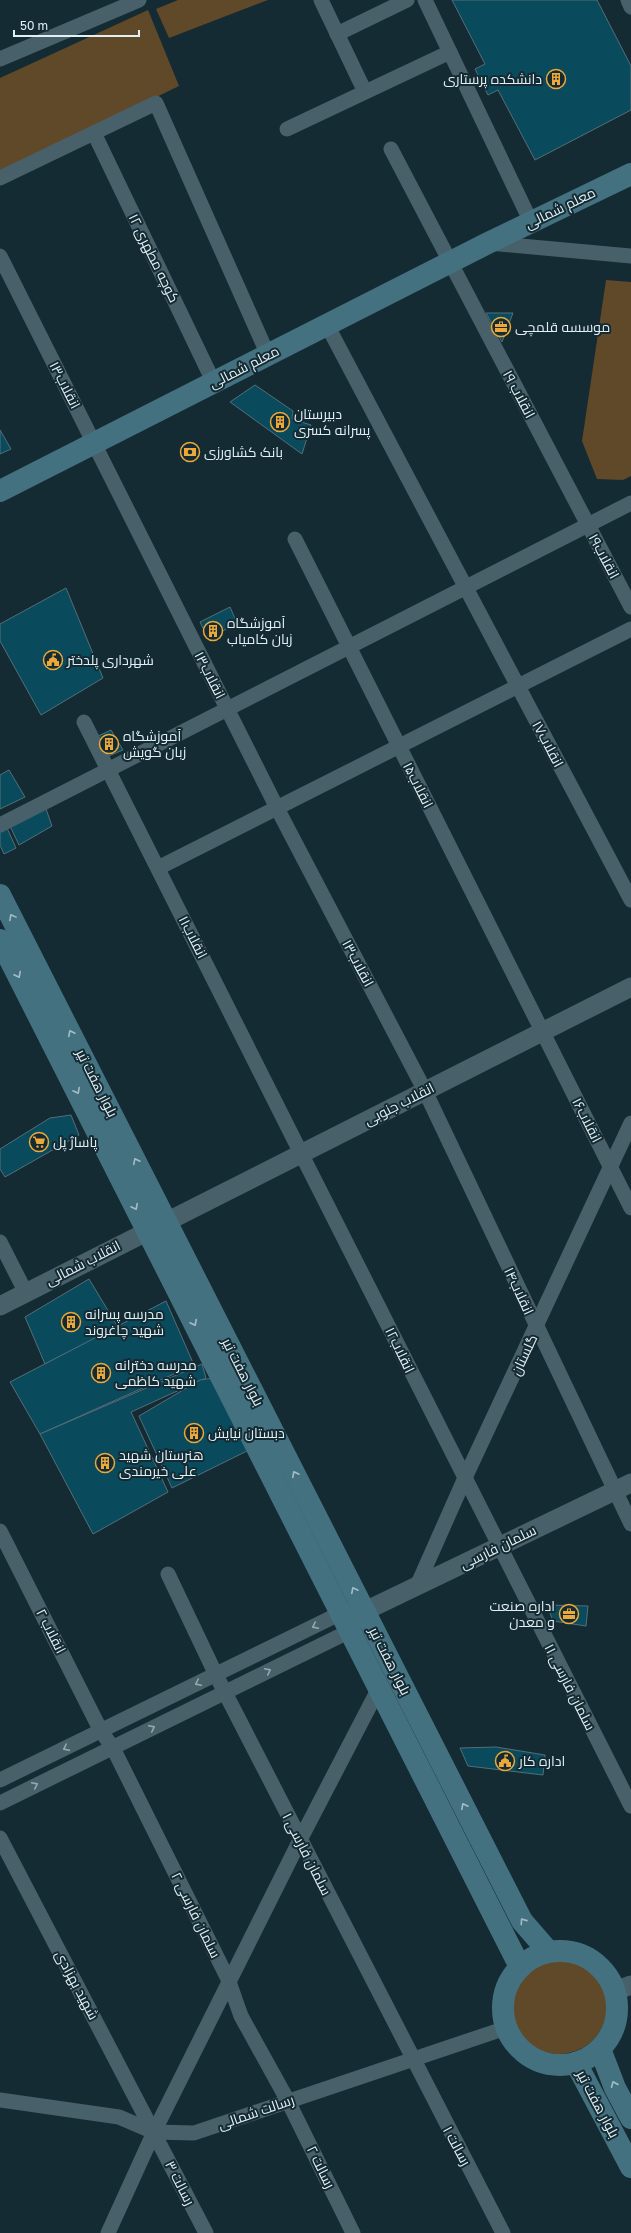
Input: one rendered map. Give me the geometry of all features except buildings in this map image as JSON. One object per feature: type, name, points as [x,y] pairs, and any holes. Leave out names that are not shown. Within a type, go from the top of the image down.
[{"type":"main road","name":"معلم شمالی","points":[[0,491],[488,243],[631,174]]},
{"type":"main road","name":"بلوار هفت تیر","points":[[0,895],[522,1921],[548,1951]]},
{"type":"main road","name":"بلوار هفت تیر","points":[[0,940],[520,1967]]},
{"type":"main road","points":[[548,1951],[565,1951],[581,1955],[591,1960],[607,1976],[623,1988],[617,2007],[615,2022],[609,2037],[600,2049],[576,2063],[559,2065],[542,2062],[527,2055],[515,2043],[506,2028],[503,2012],[504,1995],[510,1980],[520,1967],[533,1957],[548,1951]]},
{"type":"main road","name":"بلوار هفت تیر","points":[[600,2049],[615,2088],[631,2118]]},
{"type":"main road","name":"بلوار هفت تیر","points":[[576,2063],[631,2168]]},
{"type":"street","points":[[0,59],[139,0]]},
{"type":"street","points":[[321,0],[365,92]]},
{"type":"street","points":[[337,34],[407,0]]},
{"type":"street","points":[[425,0],[531,222]]},
{"type":"street","points":[[628,0],[631,7]]},
{"type":"street","points":[[287,129],[450,52]]},
{"type":"street","points":[[0,178],[156,103],[268,355]]},
{"type":"street","name":"کوچه مطهری ۱۲","points":[[94,133],[214,382]]},
{"type":"street","name":"انقلاب ۱۹","points":[[391,149],[588,525]]},
{"type":"street","name":"معلم شمالی","points":[[488,243],[631,256]]},
{"type":"street","name":"انقلاب۱۳","points":[[0,256],[277,808],[425,1091]]},
{"type":"street","name":"انقلاب۱۷","points":[[327,325],[631,900]]},
{"type":"street","points":[[0,825],[631,503]]},
{"type":"street","name":"انقلاب۱۹","points":[[588,525],[631,607]]},
{"type":"street","name":"انقلاب۱۵","points":[[295,539],[542,1032]]},
{"type":"street","points":[[158,868],[631,629]]},
{"type":"street","name":"انقلاب۱۱","points":[[84,722],[302,1153]]},
{"type":"street","name":"انقلاب جنوبی","points":[[167,1221],[631,987]]},
{"type":"street","name":"انقلاب۱۶","points":[[542,1032],[631,1208]]},
{"type":"street","name":"انقلاب۱۴","points":[[425,1091],[614,1492],[631,1524]]},
{"type":"street","name":"گلستان","points":[[417,1586],[464,1480],[631,1123]]},
{"type":"street","name":"انقلاب۱۲","points":[[302,1153],[498,1547]]},
{"type":"street","name":"انقلاب شمالی","points":[[0,1306],[167,1221]]},
{"type":"street","points":[[0,1242],[26,1293]]},
{"type":"street","name":"سلمان فارسی","points":[[365,1611],[631,1483]]},
{"type":"street","name":"انقلاب ۲","points":[[0,1531],[101,1731]]},
{"type":"street","name":"سلمان فارسی ۱۱","points":[[498,1547],[631,1806]]},
{"type":"street","name":"سلمان فارسی ۱","points":[[168,1574],[202,1648],[412,2060]]},
{"type":"street","points":[[0,1803],[225,1692],[365,1611]]},
{"type":"street","points":[[0,1780],[216,1675],[346,1622]]},
{"type":"street","points":[[108,2233],[154,2132],[300,1840],[380,1688]]},
{"type":"street","name":"سلمان فارسی ۲","points":[[101,1731],[113,1748],[229,1984],[240,2016],[288,2101]]},
{"type":"street","name":"شهید بهزادی","points":[[0,1838],[154,2132]]},
{"type":"street","name":"رسالت شمالی","points":[[0,2100],[119,2117],[154,2132],[194,2133],[506,2028]]},
{"type":"street","name":"رسالت ۱","points":[[412,2060],[503,2233]]},
{"type":"street","name":"رسالت ۲","points":[[288,2101],[353,2233]]},
{"type":"street","name":"رسالت ۳","points":[[154,2132],[206,2233]]},
{"type":"shaded area","points":[[178,0],[268,0],[169,38],[156,9]]},
{"type":"shaded area","points":[[148,10],[179,86],[0,173],[0,78]]},
{"type":"shaded area","points":[[606,280],[631,282],[631,476],[623,480],[597,479],[582,441]]},
{"type":"shaded area","points":[[559,1958],[577,1961],[593,1972],[604,1988],[607,2006],[604,2024],[593,2040],[577,2051],[559,2054],[541,2051],[525,2040],[514,2024],[511,2006],[514,1988],[525,1972],[541,1961]]},
{"type":"place","name":"دانشکده پرستاری","points":[[556,79]]},
{"type":"place","name":"موسسه قلمچی","points":[[501,327]]},
{"type":"place","name":"دبیرستان پسرانه کسری","points":[[280,422]]},
{"type":"place","name":"بانک کشاورزی","points":[[190,452]]},
{"type":"place","name":"آموزشگاه زبان کامیاب","points":[[213,631]]},
{"type":"place","name":"شهرداری پلدختر","points":[[53,660]]},
{"type":"place","name":"آموزشگاه زبان گویش","points":[[109,744]]},
{"type":"place","name":"پاساژ پل","points":[[39,1142]]},
{"type":"place","name":"مدرسه پسرانه شهید چاغروند","points":[[71,1322]]},
{"type":"place","name":"مدرسه دخترانه شهید کاظمی","points":[[101,1373]]},
{"type":"place","name":"دبستان نیایش","points":[[194,1433]]},
{"type":"place","name":"هنرستان شهید علی خیرمندی","points":[[105,1463]]},
{"type":"place","name":"اداره صنعت و معدن","points":[[569,1614]]},
{"type":"place","name":"اداره کار","points":[[505,1761]]}]
